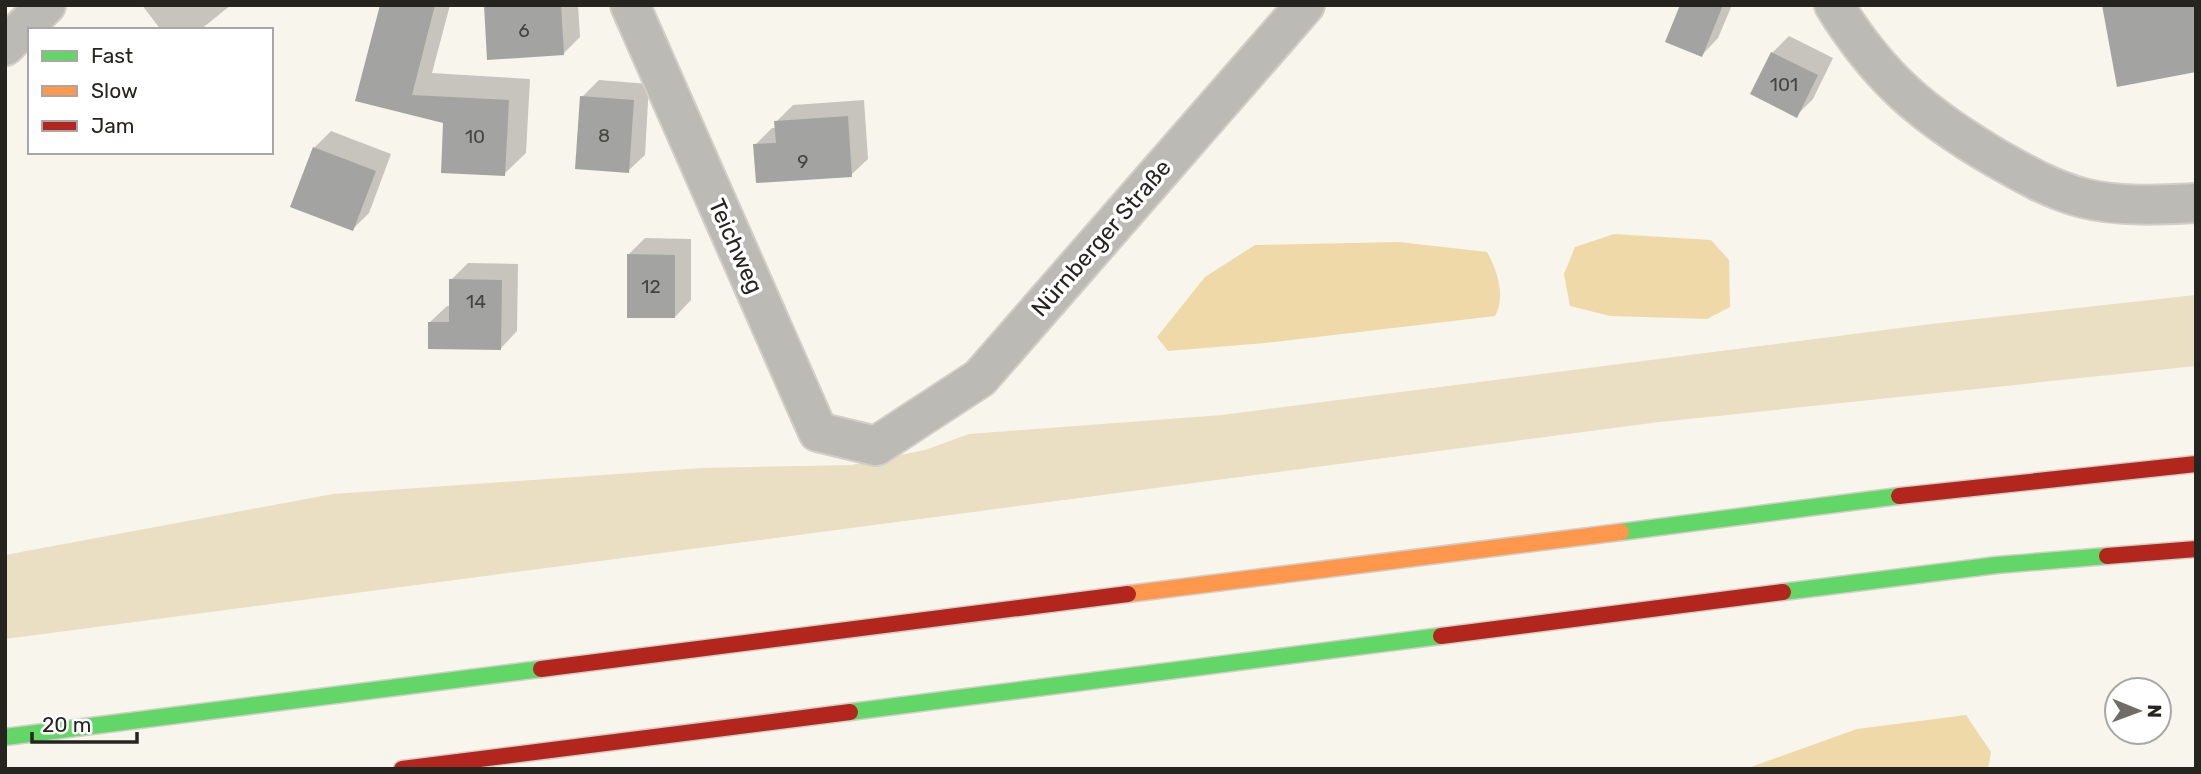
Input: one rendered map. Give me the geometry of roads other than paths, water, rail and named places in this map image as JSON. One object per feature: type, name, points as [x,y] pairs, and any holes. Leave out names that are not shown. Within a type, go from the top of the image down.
[{"type":"highway","points":[[5,737],[2022,481],[2196,464]]},
{"type":"highway","points":[[402,769],[1997,565],[2196,549]]},
{"type":"street","points":[[5,46],[46,5]]},
{"type":"street","name":"Teichweg","points":[[630,5],[818,432],[876,446]]},
{"type":"street","name":"Nürnberger Straße","points":[[876,446],[980,377],[1305,5]]},
{"type":"street","points":[[1834,5],[1881,72],[1913,102],[1945,128],[2034,181],[2085,199],[2158,205],[2196,204]]}]
